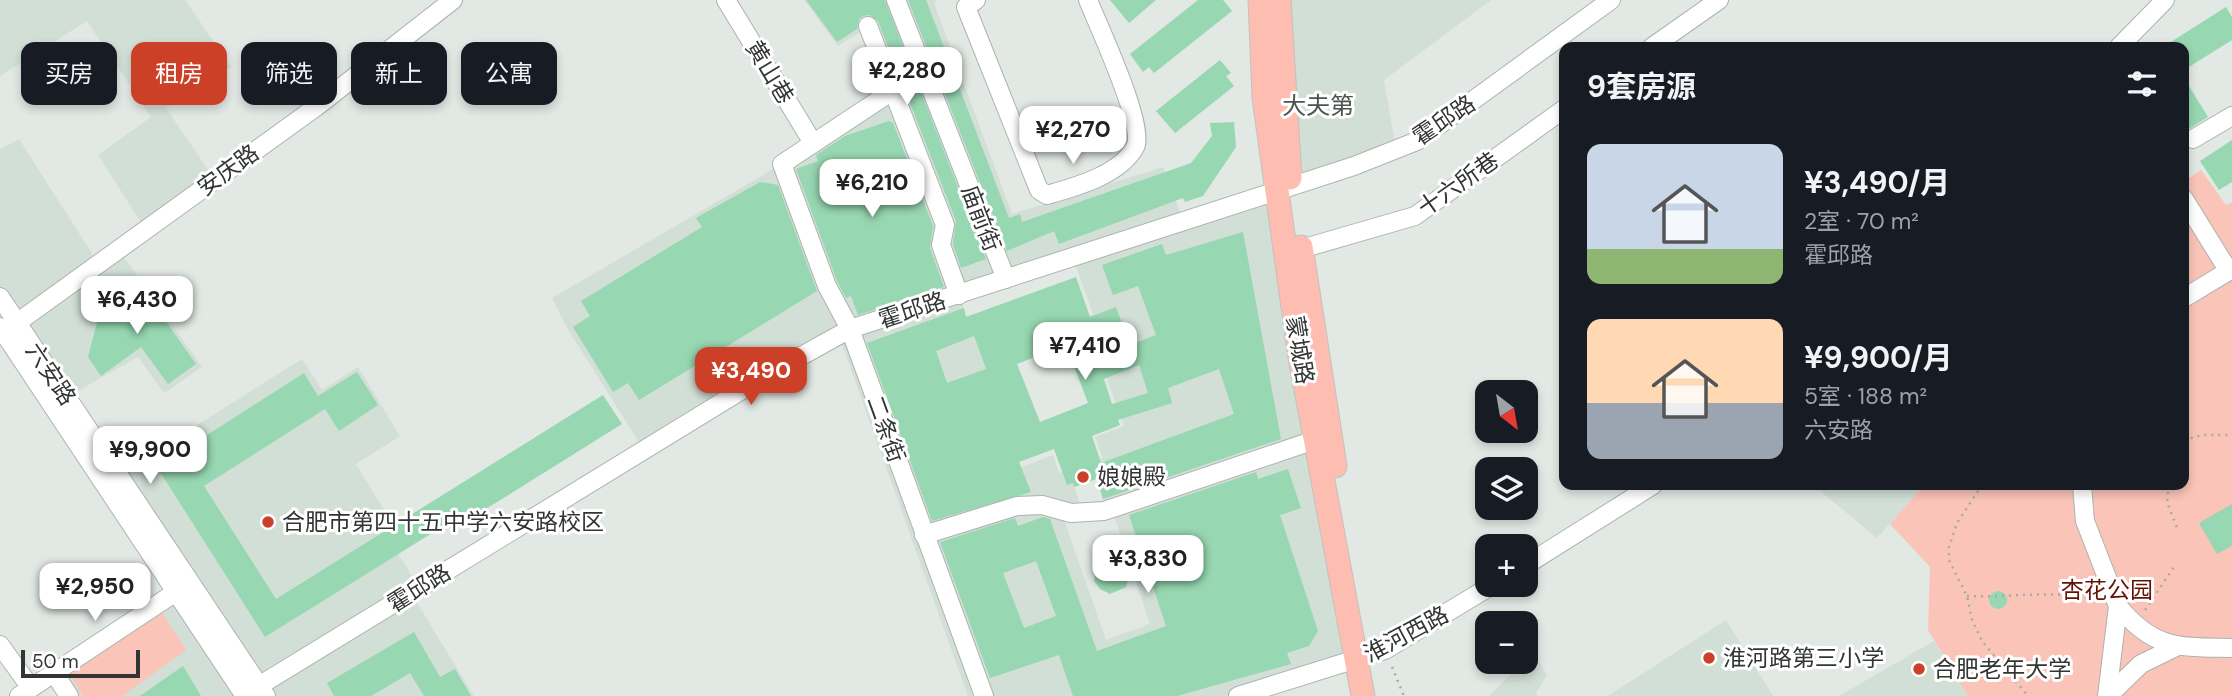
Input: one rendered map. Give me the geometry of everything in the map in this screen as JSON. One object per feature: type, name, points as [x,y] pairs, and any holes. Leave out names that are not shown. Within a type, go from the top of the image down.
[{"type":"main road","name":"蒙城路","points":[[1261,0],[1264,98],[1301,249],[1353,585],[1376,696]]},
{"type":"main road","name":"蒙城路","points":[[1279,0],[1285,189],[1300,357],[1315,440],[1369,656],[1363,696]]},
{"type":"street","name":"安庆路","points":[[5,329],[306,114],[453,0]]},
{"type":"street","name":"黄山巷","points":[[726,0],[813,143]]},
{"type":"street","name":"庙前街","points":[[896,0],[1006,279]]},
{"type":"street","points":[[976,0],[966,7],[1039,190],[1047,195],[1073,187],[1121,164],[1136,146],[1138,134],[1132,109],[1088,0]]},
{"type":"street","name":"霍邱路","points":[[245,696],[263,691],[760,379],[850,330],[1285,189],[1417,141],[1611,0]]},
{"type":"street","points":[[1659,42],[1719,0]]},
{"type":"street","points":[[2124,42],[2165,0]]},
{"type":"street","points":[[868,26],[945,225],[940,241],[959,295]]},
{"type":"street","points":[[813,143],[894,90]]},
{"type":"street","name":"十六所巷","points":[[1301,249],[1415,215],[1559,113]]},
{"type":"street","points":[[2193,139],[2232,116]]},
{"type":"street","name":"二条街","points":[[813,143],[782,164],[827,286],[850,330],[984,696]]},
{"type":"street","points":[[2189,207],[2230,270],[2189,295]]},
{"type":"street","name":"六安路","points":[[0,297],[5,329],[183,587],[263,691]]},
{"type":"street","points":[[924,535],[1017,506],[1042,505],[1071,513],[1104,511],[1315,440]]},
{"type":"street","points":[[1538,557],[1645,490]]},
{"type":"street","points":[[2082,490],[2085,521],[2118,606],[2135,625],[2176,647]]},
{"type":"street","name":"六安路","points":[[183,587],[245,696]]},
{"type":"street","points":[[0,645],[25,692],[183,587]]},
{"type":"street","name":"淮河西路","points":[[1238,696],[1369,656],[1475,595]]},
{"type":"street","points":[[2108,696],[2118,606]]},
{"type":"street","points":[[2108,696],[2141,664],[2176,647],[2232,648]]},
{"type":"street","points":[[54,673],[69,696]]},
{"type":"path","points":[[2189,439],[2202,435],[2232,435]]},
{"type":"path","points":[[1978,490],[1965,507],[1949,547],[1949,560],[1967,596],[1972,620],[1982,641],[2028,696]]},
{"type":"path","points":[[2168,490],[2167,502],[2177,528]]},
{"type":"path","points":[[2135,625],[2176,564]]},
{"type":"path","points":[[1967,596],[2083,596],[2118,606]]},
{"type":"path","points":[[1369,656],[1404,696]]},
{"type":"shaded area","points":[[0,0],[185,0],[214,42],[131,42],[131,87],[117,66],[117,42],[101,42],[87,21],[54,42],[21,42],[21,63],[0,76]]},
{"type":"shaded area","points":[[804,0],[937,0],[934,3],[1012,214],[1163,167],[1184,222],[1279,190],[1354,661],[1238,696],[968,696],[839,336],[644,450],[567,328],[552,298],[782,164],[894,90],[868,27],[838,46]],"holes":[[[1073,258],[1093,314],[1085,318],[1124,426],[1095,437],[1103,458],[1090,463],[1107,510],[1112,509],[1150,624],[1106,640],[1061,511],[1080,504],[1068,470],[1059,473],[1053,455],[1021,467],[959,295]]]},
{"type":"shaded area","points":[[1279,0],[1491,0],[1384,80],[1396,150],[1291,187]]},
{"type":"shaded area","points":[[143,105],[171,105],[166,108],[215,180],[146,230],[98,155],[151,117]]},
{"type":"shaded area","points":[[19,139],[98,263],[118,249],[202,367],[164,393],[138,357],[67,397],[0,297],[0,149]]},
{"type":"shaded area","name":"合肥市第四十五中学六安路校区","points":[[302,359],[322,390],[358,367],[400,436],[356,464],[390,520],[381,525],[419,588],[411,593],[474,696],[266,696],[119,474]]},
{"type":"shaded area","points":[[1819,490],[1920,490],[1877,538]]},
{"type":"shaded area","points":[[176,592],[245,696],[63,696],[54,673]]},
{"type":"shaded area","name":"淮河路第三小学","points":[[1726,620],[1773,696],[1608,696]]},
{"type":"shaded area","name":"合肥老年大学","points":[[1934,641],[1968,696],[1839,696]]},
{"type":"shaded area","points":[[1538,661],[1547,675],[1536,693],[1538,696],[1489,696],[1512,674],[1538,674]]},
{"type":"green space","name":"杏花公园","points":[[2201,170],[2226,205],[2232,202],[2232,696],[1968,696],[1928,630],[1930,567],[1890,524],[1920,490],[2189,490],[2189,178]]},
{"type":"green space","points":[[161,611],[186,650],[122,696],[83,696],[67,671]]},
{"type":"building","points":[[806,0],[885,0],[986,259],[961,268],[953,244],[956,221],[878,21],[870,15],[863,16],[859,19],[857,29],[837,42]]},
{"type":"building","points":[[908,0],[926,0],[1009,218],[1020,214],[1022,222],[1191,163],[1212,136],[1210,123],[1234,122],[1236,147],[1203,196],[1185,202],[1183,198],[1059,244],[1054,231],[1007,251]]},
{"type":"building","points":[[1110,0],[1156,0],[1129,23]]},
{"type":"building","points":[[1198,0],[1223,0],[1232,11],[1154,73],[1149,67],[1143,72],[1130,54]]},
{"type":"building","points":[[2226,7],[2232,17],[2232,40],[2189,67],[2189,42],[2171,42]]},
{"type":"building","points":[[1220,60],[1231,73],[1226,76],[1234,86],[1175,133],[1156,111]]},
{"type":"building","points":[[2189,86],[2208,117],[2189,129]]},
{"type":"building","points":[[889,121],[893,123],[933,226],[930,248],[944,287],[858,315],[851,296],[846,298],[837,281],[796,169],[818,161],[816,155],[845,136]]},
{"type":"building","points":[[2232,140],[2232,182],[2219,190],[2200,161]]},
{"type":"building","points":[[760,182],[778,185],[817,291],[639,400],[628,383],[613,392],[573,327],[590,316],[581,301],[702,227],[696,218]]},
{"type":"building","points":[[1243,232],[1281,439],[1103,499],[1097,479],[1074,487],[1073,483],[1067,485],[1054,449],[1019,462],[1031,492],[932,521],[867,343],[964,308],[966,317],[1076,277],[1090,317],[1116,307],[1130,345],[1156,335],[1138,286],[1113,295],[1102,265],[1162,244],[1166,255]],"holes":[[[974,336],[986,369],[947,383],[936,351]],[[1066,345],[1088,403],[1040,422],[1017,364]],[[1139,365],[1148,393],[1112,404],[1104,379]],[[1219,369],[1234,414],[1101,463],[1092,436],[1120,425],[1118,420],[1172,403],[1168,388]]]},
{"type":"building","points":[[137,281],[196,364],[168,384],[141,347],[101,376],[88,357],[101,307]]},
{"type":"building","points":[[357,372],[378,405],[339,431],[325,409],[204,486],[276,599],[603,395],[622,424],[457,527],[453,520],[265,637],[157,467],[304,373],[318,396]]},
{"type":"building","points":[[1288,469],[1301,508],[1280,515],[1318,631],[1309,646],[1287,653],[1291,664],[1177,696],[1073,696],[1059,655],[990,678],[940,542],[1015,518],[1018,526],[1043,517],[1050,519],[1097,651],[1166,626],[1129,515],[1256,472],[1258,479]],"holes":[[[1036,561],[1056,616],[1024,628],[1003,573]]]},
{"type":"building","points":[[2232,504],[2232,546],[2217,554],[2199,523]]},
{"type":"building","points":[[1111,558],[1132,566],[1126,587],[1110,594],[1100,589],[1094,581],[1096,567]]},
{"type":"building","points":[[1994,591],[2002,591],[2007,600],[2005,607],[1994,609],[1989,604],[1989,596]]},
{"type":"building","points":[[414,632],[440,677],[455,669],[471,696],[424,696],[410,673],[371,696],[334,696],[327,683]]},
{"type":"building","points":[[183,666],[201,696],[140,696]]},
{"type":"place","name":"娘娘殿","points":[[1083,477]]},
{"type":"place","name":"合肥市第四十五中学六安路校区","points":[[268,522]]},
{"type":"place","name":"淮河路第三小学","points":[[1709,658]]},
{"type":"place","name":"合肥老年大学","points":[[1919,669]]},
{"type":"district","name":"大夫第","points":[[1318,105]]}]
